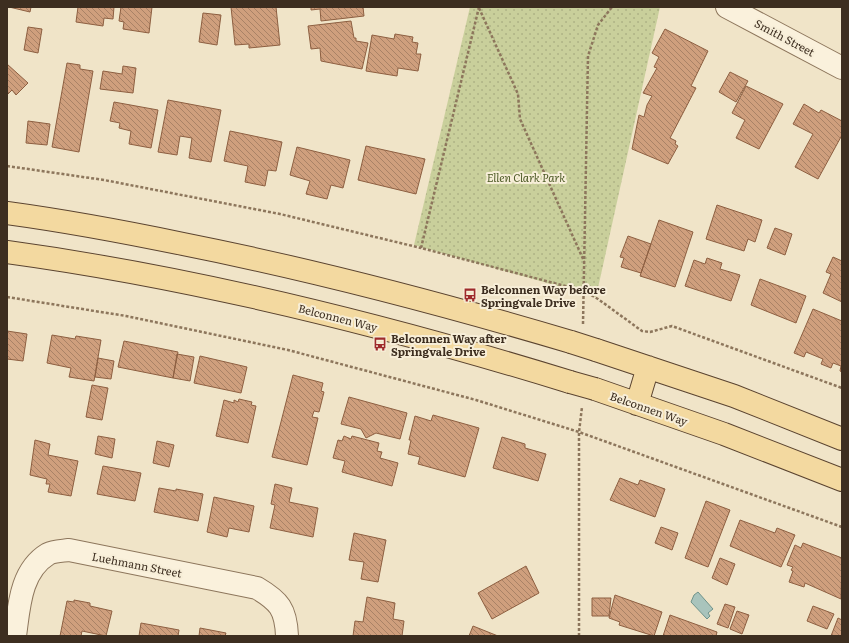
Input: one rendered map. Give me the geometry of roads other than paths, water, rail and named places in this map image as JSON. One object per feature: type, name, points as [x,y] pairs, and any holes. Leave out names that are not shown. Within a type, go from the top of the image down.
[{"type":"main road","points":[[7,213],[148,237],[271,262],[577,335],[596,350],[734,396],[842,439]]},
{"type":"main road","name":"Belconnen Way","points":[[7,252],[141,274],[264,299],[370,324],[472,352],[570,382],[589,397],[637,404],[724,434],[842,480]]},
{"type":"main road","points":[[637,404],[648,367]]},
{"type":"street","name":"Smith Street","points":[[727,7],[842,68]]},
{"type":"street","name":"Luehmann Street","points":[[15,636],[22,589],[29,572],[47,555],[69,550],[257,588],[274,598],[282,609],[286,624],[287,636]]},
{"type":"water","points":[[698,592],[713,609],[708,613],[710,616],[707,619],[691,602],[694,595]]},
{"type":"place","name":"Belconnen Way before Springvale Drive","points":[[470,295]]},
{"type":"place","name":"Belconnen Way after Springvale Drive","points":[[380,344]]},
{"type":"park label","name":"Ellen Clark Park","points":[[526,177]]}]
